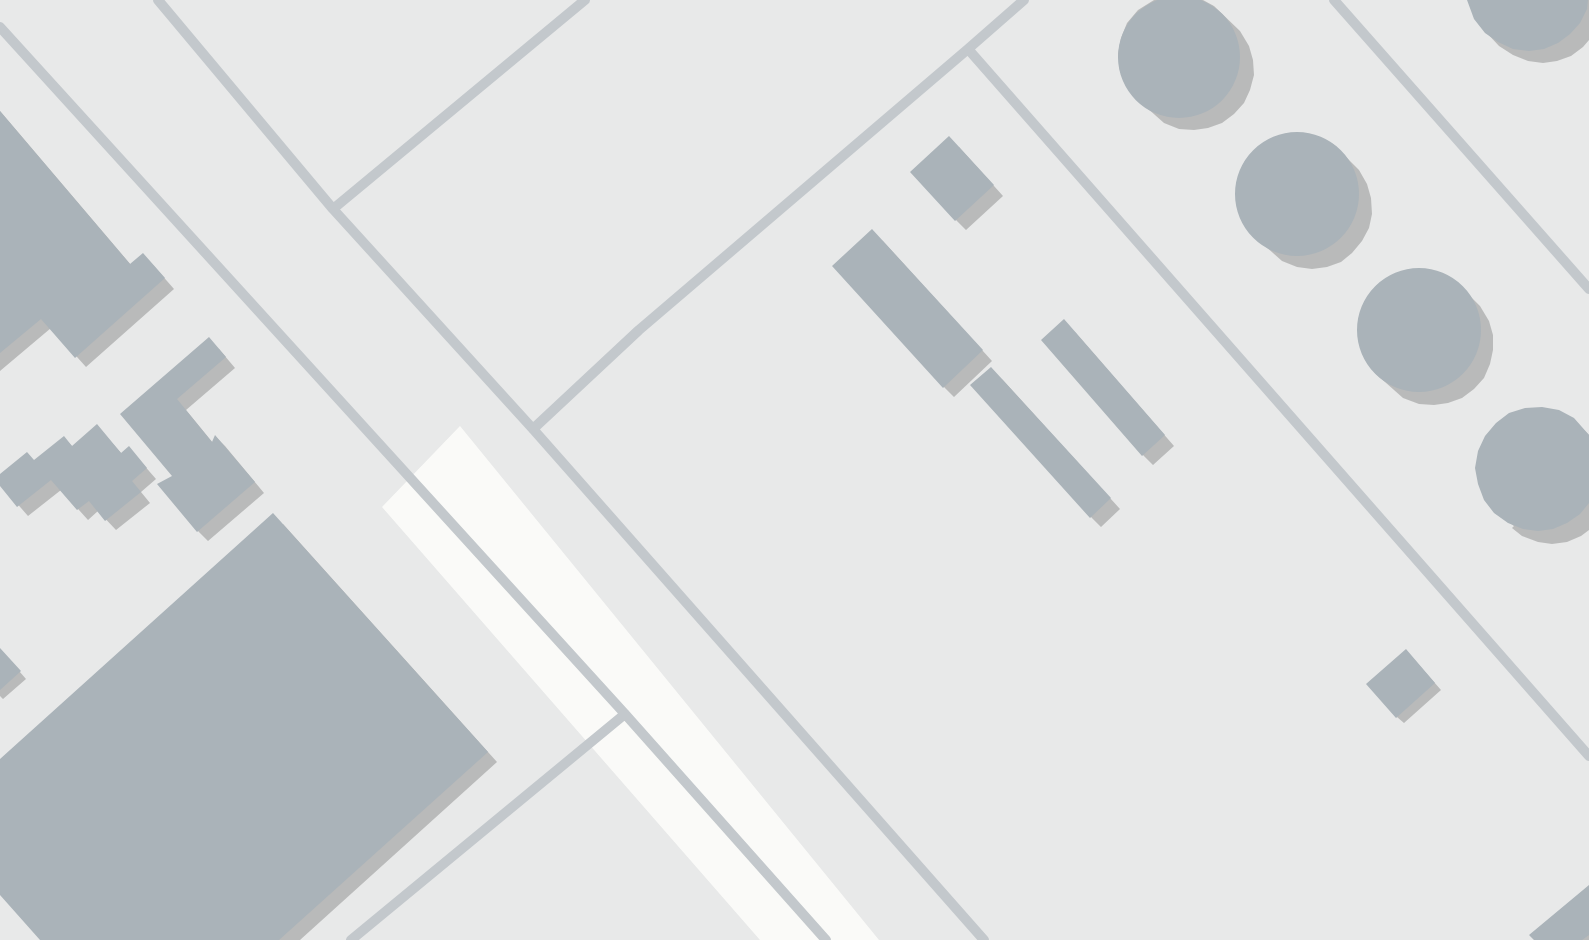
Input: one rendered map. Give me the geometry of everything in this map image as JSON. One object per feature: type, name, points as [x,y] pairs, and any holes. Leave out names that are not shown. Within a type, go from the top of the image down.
[{"type":"lane","points":[[158,0],[333,209],[533,429],[984,940]]},
{"type":"lane","points":[[333,209],[585,0]]},
{"type":"lane","points":[[533,429],[639,330],[1024,0]]},
{"type":"lane","points":[[1334,0],[1589,289]]},
{"type":"lane","points":[[0,27],[624,714],[826,940]]},
{"type":"lane","points":[[968,49],[1589,756]]},
{"type":"lane","points":[[350,940],[624,714]]},
{"type":"shaded area","points":[[0,0],[1589,0],[1589,940],[879,940],[460,426],[382,507],[760,940],[0,940]]},
{"type":"building","points":[[1179,-4],[1202,0],[1222,14],[1236,34],[1240,57],[1236,80],[1222,100],[1202,114],[1179,118],[1156,114],[1136,100],[1122,80],[1118,57],[1122,34],[1136,14],[1156,0]]},
{"type":"building","points":[[1467,0],[1588,0],[1587,9],[1580,23],[1570,34],[1558,43],[1544,49],[1529,51],[1513,49],[1485,33],[1474,19]]},
{"type":"building","points":[[0,111],[130,264],[143,253],[165,278],[75,358],[41,319],[0,353]]},
{"type":"building","points":[[1297,132],[1321,137],[1341,150],[1354,170],[1359,194],[1354,218],[1341,238],[1321,251],[1297,256],[1273,251],[1253,238],[1240,218],[1235,194],[1240,170],[1253,150],[1273,137]]},
{"type":"building","points":[[949,136],[994,185],[955,221],[910,172]]},
{"type":"building","points":[[872,229],[983,350],[943,388],[832,266]]},
{"type":"building","points":[[1419,268],[1443,273],[1463,286],[1476,306],[1481,330],[1476,354],[1463,374],[1443,387],[1419,392],[1395,387],[1375,374],[1362,354],[1357,330],[1362,306],[1375,286],[1395,273]]},
{"type":"building","points":[[1064,319],[1165,435],[1142,456],[1041,340]]},
{"type":"building","points":[[209,337],[226,357],[177,399],[212,442],[215,435],[255,482],[197,532],[157,484],[172,476],[120,414]]},
{"type":"building","points":[[991,367],[1111,498],[1090,518],[970,385]]},
{"type":"building","points":[[1542,407],[1559,410],[1574,418],[1589,435],[1589,503],[1580,514],[1567,523],[1553,529],[1538,531],[1523,529],[1508,523],[1494,513],[1484,500],[1475,468],[1478,451],[1485,436],[1496,423],[1509,413],[1525,408]]},
{"type":"building","points":[[97,424],[121,453],[129,446],[147,468],[132,481],[141,492],[105,521],[89,501],[77,510],[51,480],[17,507],[0,486],[0,474],[27,452],[34,460],[64,436],[72,446]]},
{"type":"building","points":[[273,513],[488,752],[279,940],[40,940],[0,895],[0,759]]},
{"type":"building","points":[[0,648],[21,671],[0,690]]},
{"type":"building","points":[[1406,649],[1435,683],[1396,718],[1366,684]]},
{"type":"building","points":[[1589,885],[1589,935],[1582,940],[1534,940],[1529,935]]}]
